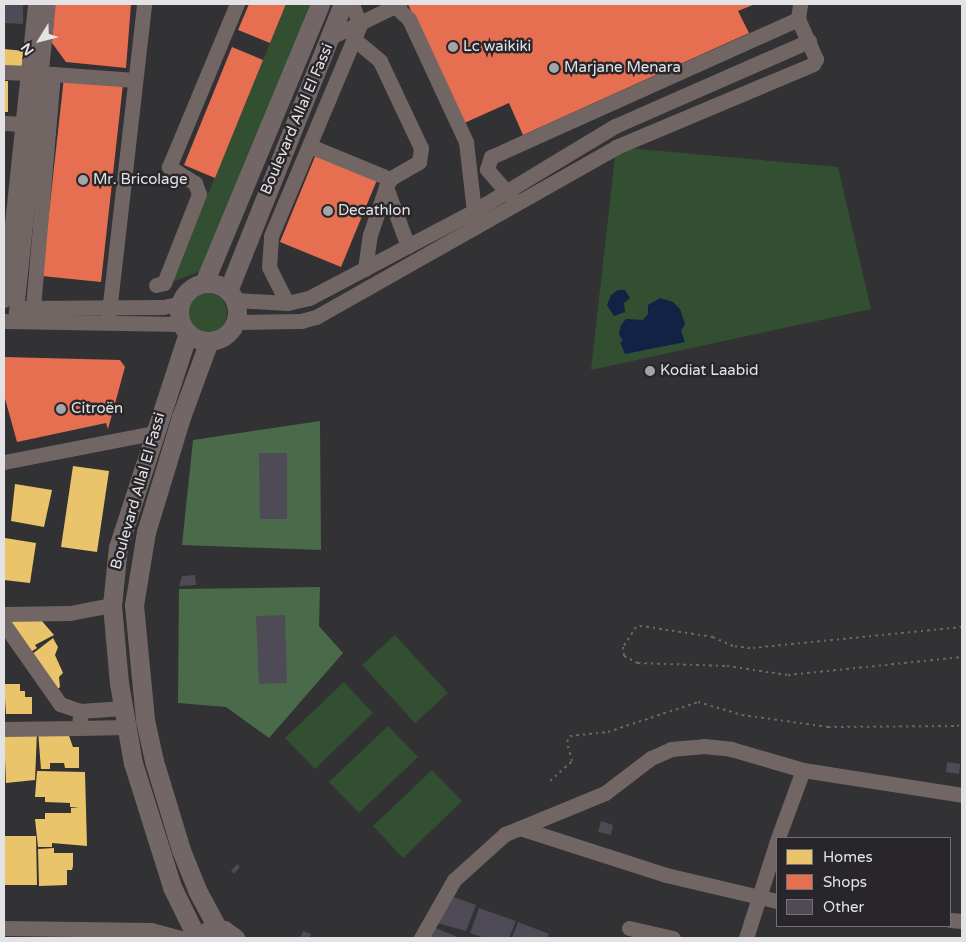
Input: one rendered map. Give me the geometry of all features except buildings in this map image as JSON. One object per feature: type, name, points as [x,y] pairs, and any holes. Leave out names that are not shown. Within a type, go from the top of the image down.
[{"type":"main road","name":"Boulevard Allal El Fassi","points":[[204,283],[320,4]]},
{"type":"main road","name":"Boulevard Allal El Fassi","points":[[231,295],[268,188],[343,4]]},
{"type":"main road","points":[[204,283],[221,285],[231,295],[236,322],[225,336],[209,342],[184,329],[179,304],[188,290],[204,283]]},
{"type":"main road","name":"Boulevard Allal El Fassi","points":[[184,329],[118,547],[112,605],[126,727],[172,887],[198,938]]},
{"type":"main road","name":"Boulevard Allal El Fassi","points":[[209,342],[181,417],[149,523],[137,573],[134,606],[145,720],[154,761],[181,850],[218,929]]},
{"type":"main road","points":[[198,938],[207,932],[218,929],[235,938]]},
{"type":"street","points":[[32,308],[41,73],[35,4]]},
{"type":"street","points":[[10,314],[48,4]]},
{"type":"street","points":[[108,315],[144,4]]},
{"type":"street","points":[[156,285],[164,283],[199,194],[195,183],[169,167],[238,4]]},
{"type":"street","points":[[287,304],[269,267],[268,254],[271,236],[360,25],[352,4]]},
{"type":"street","points":[[331,37],[360,25],[398,5],[409,19],[466,142],[474,211]]},
{"type":"street","points":[[236,322],[301,321],[316,317],[518,206],[616,147],[813,64],[816,59],[799,11],[491,157],[486,168],[518,206]]},
{"type":"street","points":[[354,39],[380,61],[421,148],[419,162],[388,183],[370,235],[365,269]]},
{"type":"street","points":[[231,295],[287,304],[309,298],[474,211],[615,126],[809,41]]},
{"type":"street","points":[[4,72],[135,80]]},
{"type":"street","points":[[4,300],[23,124],[41,73]]},
{"type":"street","points":[[4,123],[23,124]]},
{"type":"street","points":[[310,146],[388,183],[408,246]]},
{"type":"street","points":[[268,188],[293,184]]},
{"type":"street","points":[[10,314],[108,315],[179,304]]},
{"type":"street","points":[[10,314],[32,308],[108,315],[184,329]]},
{"type":"street","points":[[4,462],[153,433]]},
{"type":"street","points":[[4,614],[70,613],[112,605]]},
{"type":"street","points":[[4,624],[60,704],[80,711],[123,708]]},
{"type":"street","points":[[79,728],[80,711]]},
{"type":"street","points":[[4,729],[126,727]]},
{"type":"street","points":[[421,938],[454,880],[506,834],[605,793],[651,758],[671,749],[704,746],[731,749],[802,770],[962,795]]},
{"type":"street","points":[[779,837],[802,770]]},
{"type":"street","points":[[520,828],[666,875],[776,901]]},
{"type":"street","points":[[746,938],[758,896],[776,846]]},
{"type":"street","points":[[4,928],[151,930],[180,938]]},
{"type":"street","points":[[629,928],[673,938]]},
{"type":"path","points":[[962,627],[750,648],[733,646],[713,637],[642,626],[636,627],[623,648],[624,656],[638,663],[727,666],[788,675],[962,657]]},
{"type":"path","points":[[550,781],[572,761],[567,742],[570,736],[608,732],[698,702],[742,715],[828,727],[957,726],[962,724]]},
{"type":"green space","points":[[286,4],[313,4],[203,270],[172,282]]},
{"type":"green space","points":[[616,147],[838,167],[871,309],[591,370]]},
{"type":"green space","points":[[203,293],[211,293],[218,296],[224,302],[227,313],[224,324],[218,330],[211,333],[203,333],[196,330],[190,324],[187,317],[187,309],[190,302],[196,296]]},
{"type":"green space","points":[[320,421],[321,550],[182,545],[193,440]]},
{"type":"green space","points":[[320,587],[319,626],[343,653],[269,738],[226,707],[178,703],[179,589]]},
{"type":"green space","points":[[395,635],[448,693],[415,723],[362,665]]},
{"type":"green space","points":[[344,682],[373,713],[315,769],[285,738]]},
{"type":"green space","points":[[388,726],[418,757],[359,813],[329,782]]},
{"type":"green space","points":[[432,770],[462,801],[403,858],[373,826]]},
{"type":"water","points":[[618,290],[625,290],[630,298],[624,303],[625,312],[614,316],[607,305],[611,295]]},
{"type":"water","points":[[660,298],[673,302],[680,309],[685,324],[681,331],[685,342],[625,354],[620,342],[623,341],[619,334],[621,325],[626,319],[643,320],[648,314],[648,305]]},
{"type":"place","name":"Lc waikiki","points":[[453,47]]},
{"type":"place","name":"Marjane Menara","points":[[554,68]]},
{"type":"place","name":"Mr. Bricolage","points":[[83,180]]},
{"type":"place","name":"Decathlon","points":[[328,211]]},
{"type":"place","name":"Kodiat Laabid","points":[[650,371]]},
{"type":"place","name":"Citroën","points":[[61,409]]}]
